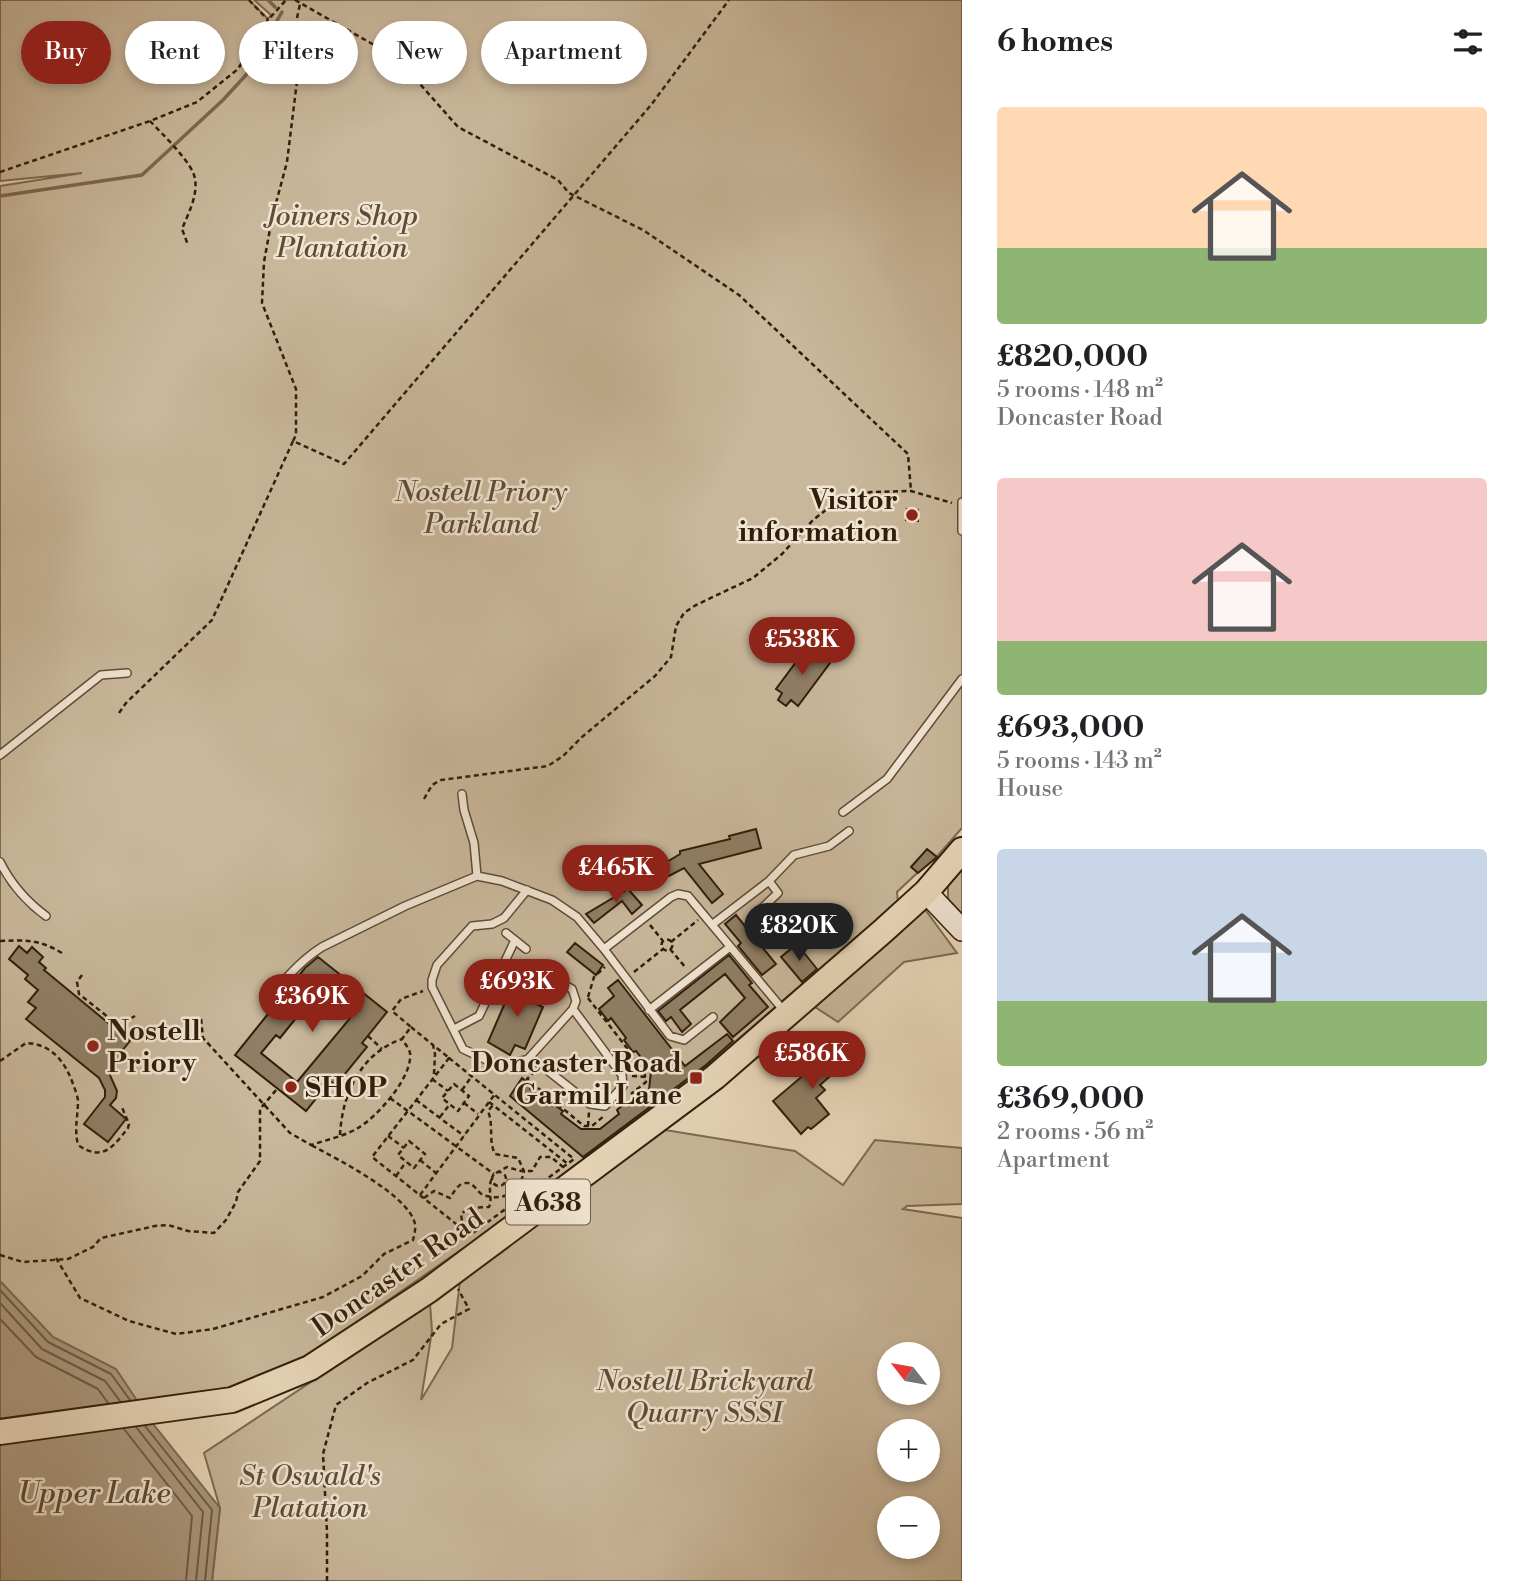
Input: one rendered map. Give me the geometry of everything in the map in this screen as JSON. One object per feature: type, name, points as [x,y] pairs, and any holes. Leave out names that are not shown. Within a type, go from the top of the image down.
[{"type":"highway","name":"A638","points":[[926,892],[962,850]]},
{"type":"highway","name":"Doncaster Road","points":[[0,1432],[232,1400],[310,1368],[450,1275],[715,1077],[926,892]]},
{"type":"main road","points":[[926,892],[962,930]]},
{"type":"lane","points":[[961,504],[962,531]]},
{"type":"lane","points":[[0,755],[101,675],[127,673]]},
{"type":"lane","points":[[843,812],[887,779],[962,679]]},
{"type":"lane","points":[[462,794],[474,843],[477,876]]},
{"type":"lane","points":[[713,924],[769,881],[794,855],[829,846],[849,831]]},
{"type":"lane","points":[[0,862],[6,874],[31,905],[46,915]]},
{"type":"lane","points":[[268,1000],[310,954],[405,906],[477,876],[540,894],[569,910],[613,960],[670,1036],[684,1040],[713,1017]]},
{"type":"lane","points":[[769,881],[778,893],[759,911],[758,916],[781,944]]},
{"type":"lane","points":[[527,890],[504,918],[492,924],[477,925],[468,931],[433,972],[432,987],[463,1049],[477,1057],[507,1065],[528,1059],[574,1011],[576,1001],[572,989],[535,969]]},
{"type":"lane","points":[[604,949],[671,897],[678,894],[688,896],[730,947],[779,1021],[798,1059]]},
{"type":"lane","points":[[506,933],[526,949]]},
{"type":"lane","points":[[454,1029],[479,1016],[515,940]]},
{"type":"lane","points":[[649,1010],[730,947]]},
{"type":"lane","points":[[528,1059],[541,1065],[590,1104],[605,1106],[623,1086],[622,1075],[574,1011]]},
{"type":"path","points":[[249,0],[268,20]]},
{"type":"path","points":[[0,172],[198,102],[238,69],[268,20],[286,0]]},
{"type":"path","points":[[295,0],[397,58],[458,127],[558,180],[575,196],[643,230],[739,295],[908,454],[911,491]]},
{"type":"path","points":[[293,441],[344,464],[652,105],[729,0]]},
{"type":"path","points":[[119,713],[126,703],[212,620],[296,435],[296,388],[262,303],[264,262],[287,162],[297,81],[297,18],[300,4]]},
{"type":"path","points":[[150,121],[180,155],[195,178],[193,200],[182,229],[188,245]]},
{"type":"path","points":[[424,799],[432,785],[441,780],[548,766],[563,756],[582,737],[627,702],[663,667],[671,657],[676,626],[684,613],[753,578],[782,554],[813,520],[840,499],[871,492],[911,491],[961,504]]},
{"type":"path","points":[[693,976],[670,949],[671,942],[704,915]]},
{"type":"path","points":[[644,918],[663,941],[663,949]]},
{"type":"path","points":[[0,941],[32,940],[62,953]]},
{"type":"path","points":[[663,941],[671,942]]},
{"type":"path","points":[[626,979],[663,949],[670,949]]},
{"type":"path","points":[[574,1011],[588,998],[594,977],[613,960]]},
{"type":"path","points":[[82,975],[77,982],[79,994],[113,1021],[120,1024],[135,1016]]},
{"type":"path","points":[[432,987],[401,999],[392,1012],[495,1094],[574,1159],[470,1235],[372,1157],[449,1058]]},
{"type":"path","points":[[588,998],[644,1070],[646,1082],[624,1099]]},
{"type":"path","points":[[56,1258],[80,1298],[129,1321],[176,1334],[213,1329],[323,1297],[362,1276],[384,1254],[413,1240],[415,1224],[405,1205],[353,1168],[290,1133],[203,1038],[201,1019]]},
{"type":"path","points":[[340,1135],[341,1112],[352,1082],[369,1060],[387,1044],[402,1039],[411,1027]]},
{"type":"path","points":[[368,1036],[382,1049]]},
{"type":"path","points":[[311,1145],[355,1130],[370,1120],[390,1098],[409,1066],[410,1051],[402,1039]]},
{"type":"path","points":[[0,1061],[26,1043],[43,1046],[58,1056],[69,1073],[78,1099],[76,1137],[78,1145],[86,1151],[95,1154],[109,1150],[128,1128],[129,1124],[121,1105]]},
{"type":"path","points":[[433,1045],[433,1078]]},
{"type":"path","points":[[541,1065],[527,1079],[584,1126],[592,1126],[613,1108]]},
{"type":"path","points":[[622,1075],[646,1077]]},
{"type":"path","points":[[462,1090],[472,1076]]},
{"type":"path","points":[[433,1078],[448,1091]]},
{"type":"path","points":[[454,1084],[462,1090],[469,1096],[458,1111],[442,1098],[454,1084]]},
{"type":"path","points":[[0,1255],[23,1262],[68,1259],[93,1247],[101,1238],[144,1227],[168,1225],[188,1231],[214,1233],[226,1220],[236,1202],[238,1192],[260,1161],[260,1108],[278,1089]]},
{"type":"path","points":[[422,1197],[434,1191],[450,1198],[464,1183],[470,1183],[481,1195],[508,1196],[517,1190],[524,1171],[518,1158],[495,1154],[491,1145],[493,1131],[488,1111],[495,1094]]},
{"type":"path","points":[[390,1098],[494,1175]]},
{"type":"path","points":[[416,1100],[464,1136]]},
{"type":"path","points":[[464,1103],[479,1115]]},
{"type":"path","points":[[422,1197],[436,1173],[491,1103]]},
{"type":"path","points":[[491,1103],[568,1164]]},
{"type":"path","points":[[440,1118],[450,1104]]},
{"type":"path","points":[[388,1136],[404,1148]]},
{"type":"path","points":[[409,1141],[425,1154],[420,1160],[414,1168],[398,1156],[409,1141]]},
{"type":"path","points":[[475,1231],[462,1221],[461,1214],[469,1208],[489,1207],[489,1185],[494,1175],[507,1167],[532,1171],[540,1157],[551,1157],[563,1167]]},
{"type":"path","points":[[420,1160],[436,1173]]},
{"type":"path","points":[[396,1175],[406,1162]]},
{"type":"path","points":[[327,1581],[323,1454],[336,1405],[367,1383],[414,1360],[441,1324],[470,1309],[450,1275]]},
{"type":"green space","name":"Nostell Priory Parkland","points":[[0,0],[249,0],[268,19],[271,15],[254,0],[962,0],[962,828],[933,861],[897,892],[898,902],[688,1082],[471,1243],[306,1357],[236,1391],[0,1417],[0,186],[82,173],[0,181]]},
{"type":"green space","points":[[962,865],[962,914],[948,899],[948,881]]},
{"type":"green space","points":[[924,908],[957,953],[904,962],[838,1022],[815,1007]]},
{"type":"green space","name":"Nostell Brickyard Quarry SSSI","points":[[665,1130],[795,1151],[843,1185],[875,1140],[962,1148],[962,1204],[907,1206],[903,1209],[962,1218],[962,1581],[212,1581],[220,1508],[204,1453],[430,1303],[432,1331],[421,1400],[452,1348],[460,1281]]},
{"type":"water","name":"Upper Lake","points":[[0,1281],[53,1337],[116,1369],[150,1420],[220,1508],[212,1581],[0,1581]]},
{"type":"building","name":"Visitor information","points":[[907,509],[918,510],[918,521],[906,520]]},
{"type":"building","points":[[808,646],[830,663],[798,706],[791,700],[786,706],[778,700],[782,693],[776,689]]},
{"type":"building","points":[[756,829],[761,848],[699,864],[723,894],[712,903],[684,868],[669,876],[662,865],[680,854],[680,851],[730,839],[729,836]]},
{"type":"building","points":[[927,849],[937,857],[918,873],[911,867]]},
{"type":"building","points":[[628,889],[642,905],[632,914],[622,901],[594,923],[586,914]]},
{"type":"building","points":[[736,915],[776,964],[762,975],[738,946],[741,943],[725,924]]},
{"type":"building","points":[[575,943],[603,965],[596,975],[567,952]]},
{"type":"building","points":[[797,944],[817,969],[802,982],[781,957]]},
{"type":"building","name":"Nostell Priory","points":[[19,946],[27,953],[32,947],[43,957],[39,962],[46,968],[44,970],[130,1041],[122,1051],[125,1054],[109,1073],[117,1091],[116,1098],[110,1105],[126,1119],[108,1142],[84,1124],[105,1097],[105,1090],[99,1078],[26,1019],[36,1008],[28,1002],[38,990],[25,979],[28,975],[9,959]]},
{"type":"building","points":[[729,955],[768,1007],[733,1037],[720,1022],[745,998],[725,974],[680,1010],[691,1024],[682,1032],[671,1017],[666,1021],[658,1011]]},
{"type":"building","points":[[318,957],[387,1012],[362,1043],[367,1047],[336,1085],[330,1081],[306,1111],[235,1055],[305,968]],"holes":[[[319,981],[356,1011],[297,1082],[261,1053],[276,1035],[280,1038],[305,1007],[301,1003]]]},
{"type":"building","points":[[618,980],[685,1066],[727,1034],[733,1041],[706,1065],[583,1157],[510,1096],[522,1078],[532,1086],[530,1089],[563,1111],[561,1114],[581,1129],[600,1129],[619,1114],[617,1110],[626,1102],[629,1106],[649,1090],[651,1071],[636,1051],[633,1052],[611,1018],[608,1021],[599,1009],[614,996],[608,988]]},
{"type":"building","points":[[514,982],[526,988],[528,985],[540,990],[534,1003],[543,1007],[525,1049],[515,1045],[510,1055],[488,1042]]},
{"type":"building","points":[[841,1047],[845,1052],[850,1048],[858,1059],[840,1074],[837,1070],[820,1085],[825,1090],[816,1098],[829,1114],[801,1134],[773,1101],[833,1050],[835,1052]]},
{"type":"waterway","points":[[268,0],[275,7]]},
{"type":"waterway","points":[[0,196],[142,175],[246,75],[282,12]]},
{"type":"place","name":"Visitor information","points":[[912,515]]},
{"type":"place","name":"Nostell Priory","points":[[93,1046]]},
{"type":"place","name":"Doncaster Road Garmil Lane","points":[[696,1078]]},
{"type":"place","name":"SHOP","points":[[291,1087]]},
{"type":"park label","name":"Joiners Shop Plantation","points":[[342,231]]},
{"type":"park label","name":"St Oswald's Platation","points":[[310,1491]]}]
